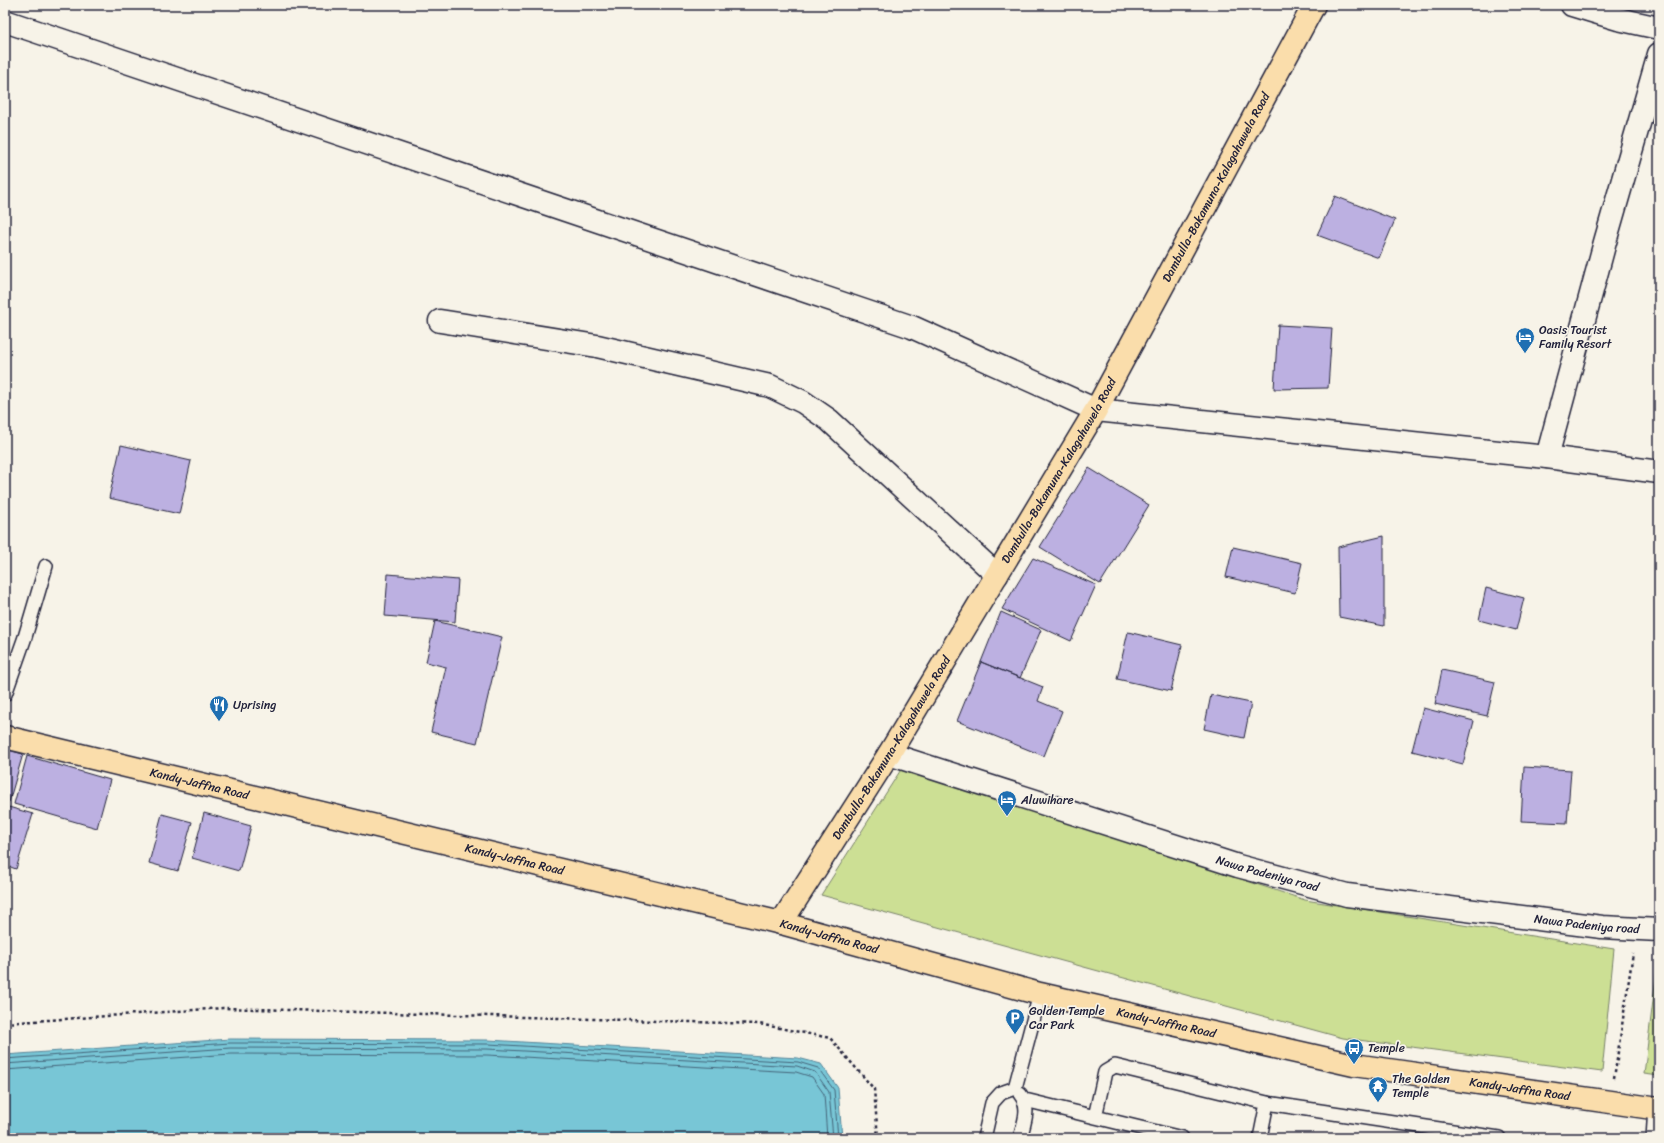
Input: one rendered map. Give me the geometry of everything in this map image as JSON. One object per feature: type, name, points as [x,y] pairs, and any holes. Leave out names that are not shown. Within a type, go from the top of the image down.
[{"type":"main road","name":"Dambulla-Bakamuna-Kalagahawela Road","points":[[781,922],[889,754],[1096,410],[1314,5]]},
{"type":"main road","name":"Kandy-Jaffna Road","points":[[5,737],[781,922],[1040,994],[1354,1065],[1657,1108]]},
{"type":"street","points":[[1572,5],[1618,19],[1659,28]]},
{"type":"street","points":[[5,20],[912,327],[1096,410],[1547,457],[1659,472]]},
{"type":"street","points":[[1547,457],[1605,242],[1659,54]]},
{"type":"street","points":[[440,321],[597,346],[770,386],[802,402],[829,420],[997,575]]},
{"type":"street","name":"Nawa Padeniya road","points":[[889,754],[1238,866],[1347,895],[1602,927],[1659,930]]},
{"type":"lane","points":[[5,694],[25,637],[46,566]]},
{"type":"lane","points":[[1015,1088],[1040,994]]},
{"type":"lane","points":[[1095,1117],[1105,1072],[1116,1066],[1267,1103],[1499,1138]]},
{"type":"lane","points":[[1015,1088],[1025,1100],[1027,1113],[1020,1138]]},
{"type":"lane","points":[[984,1138],[992,1103],[1001,1093],[1015,1088]]},
{"type":"lane","points":[[1025,1100],[1182,1138]]},
{"type":"lane","points":[[1260,1138],[1267,1103]]},
{"type":"lane","points":[[1653,1138],[1657,1108]]},
{"type":"path","points":[[1610,1102],[1636,928]]},
{"type":"path","points":[[5,1023],[223,1008],[759,1024],[830,1038],[874,1089],[878,1138]]},
{"type":"green space","points":[[902,768],[1305,900],[1614,949],[1602,1072],[1343,1038],[821,895]]},
{"type":"green space","points":[[1659,952],[1659,1076],[1644,1074]]},
{"type":"water","points":[[230,1039],[488,1040],[798,1058],[821,1064],[838,1088],[842,1138],[5,1138],[5,1055]]},
{"type":"building","points":[[1335,196],[1395,220],[1379,258],[1317,235]]},
{"type":"building","points":[[1278,325],[1332,328],[1328,388],[1274,389]]},
{"type":"building","points":[[121,445],[191,461],[179,514],[109,498]]},
{"type":"building","points":[[1089,468],[1149,505],[1100,584],[1040,547]]},
{"type":"building","points":[[1384,536],[1384,626],[1339,617],[1338,547]]},
{"type":"building","points":[[1233,547],[1302,563],[1295,593],[1226,577]]},
{"type":"building","points":[[1033,558],[1096,585],[1071,641],[1002,609]]},
{"type":"building","points":[[388,574],[458,580],[455,622],[385,616]]},
{"type":"building","points":[[1486,588],[1524,598],[1516,630],[1479,620]]},
{"type":"building","points":[[1001,612],[1041,630],[1020,678],[981,662]]},
{"type":"building","points":[[435,621],[502,637],[477,743],[431,732],[446,667],[426,662]]},
{"type":"building","points":[[1128,632],[1182,645],[1171,691],[1117,679]]},
{"type":"building","points":[[981,662],[1043,687],[1038,701],[1062,711],[1044,756],[957,721]]},
{"type":"building","points":[[1442,670],[1495,682],[1487,716],[1435,704]]},
{"type":"building","points":[[1211,695],[1251,703],[1244,738],[1204,729]]},
{"type":"building","points":[[1423,708],[1474,721],[1463,764],[1412,751]]},
{"type":"building","points":[[5,749],[23,754],[9,802],[5,801]]},
{"type":"building","points":[[27,756],[110,780],[97,828],[14,804]]},
{"type":"building","points":[[1524,767],[1571,770],[1567,823],[1521,821]]},
{"type":"building","points":[[5,806],[33,814],[16,869],[5,865]]},
{"type":"building","points":[[204,813],[251,826],[239,871],[192,858]]},
{"type":"building","points":[[162,814],[192,822],[178,871],[149,863]]},
{"type":"place","name":"Oasis Tourist Family Resort","points":[[1525,354]]},
{"type":"place","name":"Uprising","points":[[219,722]]},
{"type":"place","name":"Aluwihare","points":[[1007,817]]},
{"type":"place","name":"Golden Temple Car Park","points":[[1015,1035]]},
{"type":"place","name":"Temple","points":[[1354,1065]]},
{"type":"place","name":"The Golden Temple","points":[[1378,1103]]}]
